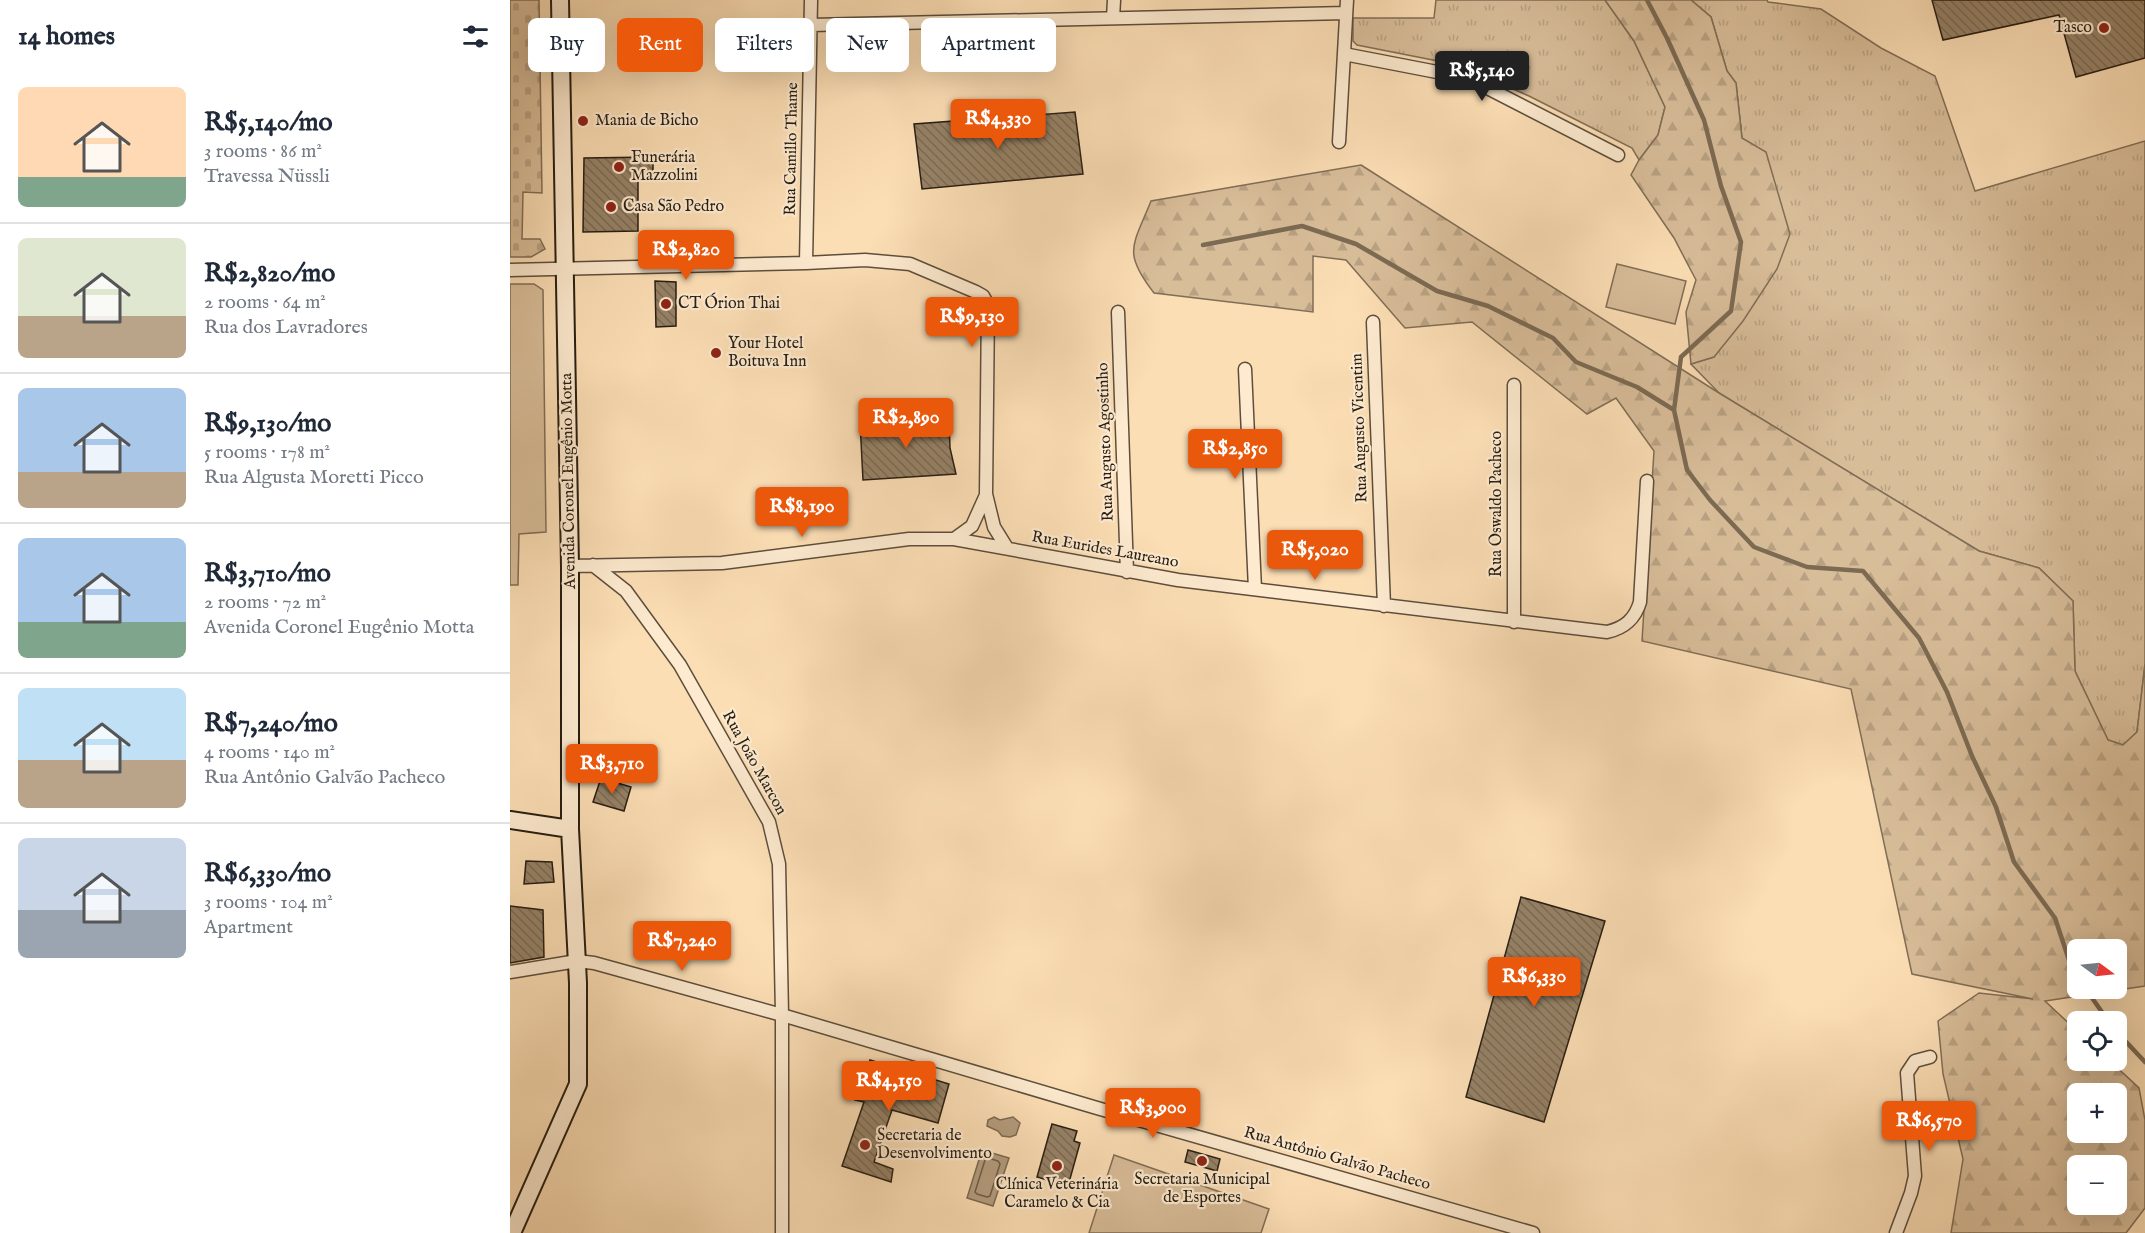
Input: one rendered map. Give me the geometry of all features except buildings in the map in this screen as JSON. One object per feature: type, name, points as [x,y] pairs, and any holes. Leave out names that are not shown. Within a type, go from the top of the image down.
[{"type":"main road","name":"Avenida Coronel Eugênio Motta","points":[[512,1233],[578,1084],[580,1041],[570,829],[570,566],[560,0]]},
{"type":"main road","points":[[510,820],[570,829]]},
{"type":"street","name":"Rua Camillo Thame","points":[[811,0],[811,18]]},
{"type":"street","points":[[1113,18],[1114,0]]},
{"type":"street","points":[[1339,142],[1347,0]]},
{"type":"street","points":[[814,25],[1346,13]]},
{"type":"street","points":[[1344,54],[1468,78],[1618,155]]},
{"type":"street","name":"Rua Camillo Thame","points":[[806,263],[810,72]]},
{"type":"street","points":[[510,270],[866,260],[905,263],[976,291],[988,305],[986,494],[994,527],[1007,548]]},
{"type":"street","name":"Rua Augusto Agostinho","points":[[1118,312],[1127,572]]},
{"type":"street","name":"Rua Augusto Vicentim","points":[[1372,322],[1384,606]]},
{"type":"street","points":[[1245,369],[1255,589]]},
{"type":"street","name":"Rua Oswaldo Pacheco","points":[[1514,385],[1514,622]]},
{"type":"street","name":"Rua Eurides Laureano","points":[[570,566],[722,563],[909,539],[954,539],[1127,572],[1384,606],[1607,632],[1619,629],[1630,621],[1635,615],[1641,595],[1647,482]]},
{"type":"street","points":[[954,539],[972,526],[986,494]]},
{"type":"street","name":"Rua João Marcon","points":[[593,565],[626,591],[680,665],[768,818],[779,864],[782,1233]]},
{"type":"street","name":"Rua Antônio Galvão Pacheco","points":[[510,972],[577,961],[594,963],[782,1015],[1533,1233]]},
{"type":"street","points":[[1896,1233],[1915,1176],[1907,1073],[1915,1061],[1930,1057]]},
{"type":"green space","points":[[510,0],[539,0],[539,18],[528,18],[528,72],[540,72],[542,193],[523,192],[522,239],[540,239],[545,249],[531,257],[510,257]]},
{"type":"green space","points":[[1436,0],[1605,0],[1634,41],[1665,107],[1658,135],[1639,160],[1632,148],[1529,96],[1458,65],[1357,45],[1353,41],[1353,18],[1434,18]]},
{"type":"green space","points":[[1605,0],[1691,0],[1711,17],[1727,71],[1736,83],[1742,138],[1766,152],[1790,234],[1777,269],[1743,321],[1714,357],[1691,364],[1686,312],[1696,280],[1674,238],[1631,175],[1658,135],[1665,107],[1634,41]]},
{"type":"green space","points":[[1691,0],[1767,0],[1768,2],[1821,9],[1881,48],[1935,76],[1975,191],[2145,141],[2145,664],[2137,732],[2123,745],[2108,740],[2075,671],[2073,601],[2039,568],[1979,551],[1719,393],[1691,364],[1714,357],[1742,138],[1736,83],[1727,71],[1711,17]]},
{"type":"green space","points":[[1361,165],[1719,393],[1979,551],[2039,568],[2073,601],[2075,671],[2108,740],[2123,745],[2137,732],[2145,664],[2145,986],[2127,989],[2127,939],[2067,939],[2067,998],[2045,1001],[2067,1022],[2067,1071],[2121,1071],[2139,1088],[2145,1120],[2145,1208],[2126,1233],[1951,1233],[1963,1159],[1943,1074],[1938,1021],[1979,993],[2033,999],[1912,974],[1851,689],[1642,641],[1654,451],[1616,398],[1587,414],[1472,322],[1405,328],[1346,260],[1313,256],[1313,312],[1154,293],[1134,258],[1139,229],[1151,201]]},
{"type":"green space","points":[[1617,264],[1686,281],[1675,324],[1606,307]]},
{"type":"green space","points":[[510,284],[534,284],[543,290],[546,532],[519,534],[518,585],[510,585]]},
{"type":"green space","points":[[1114,1155],[1269,1209],[1261,1233],[1089,1233]]},
{"type":"water","points":[[994,1117],[1000,1120],[1013,1117],[1020,1123],[1016,1135],[1002,1136],[998,1131],[987,1126],[988,1120]]},
{"type":"water","points":[[982,1150],[1009,1158],[993,1206],[967,1198]]},
{"type":"waterway","points":[[1647,0],[1704,120],[1721,186],[1741,242],[1731,311],[1681,357],[1674,410],[1687,470],[1710,500],[1754,547],[1807,567],[1863,571],[1919,638],[1947,692],[1972,756],[1996,807],[2014,862],[2055,918],[2067,954]]},
{"type":"waterway","points":[[1203,245],[1302,226],[1356,244],[1437,291],[1488,306],[1553,338],[1576,362],[1637,387],[1674,410]]},
{"type":"waterway","points":[[2093,999],[2101,1011]]},
{"type":"waterway","points":[[2127,1043],[2145,1062]]},
{"type":"place","name":"Tasco","points":[[2104,28]]},
{"type":"place","name":"Mania de Bicho","points":[[583,121]]},
{"type":"place","name":"Funerária Mazzolini","points":[[619,167]]},
{"type":"place","name":"Casa São Pedro","points":[[611,207]]},
{"type":"place","name":"CT Órion Thai","points":[[666,304]]},
{"type":"place","name":"Your Hotel Boituva Inn","points":[[716,353]]},
{"type":"place","name":"Secretaria de Desenvolvimento","points":[[865,1145]]},
{"type":"place","name":"Secretaria Municipal de Esportes","points":[[1202,1161]]},
{"type":"place","name":"Clínica Veterinária Caramelo & Cia","points":[[1057,1166]]}]
